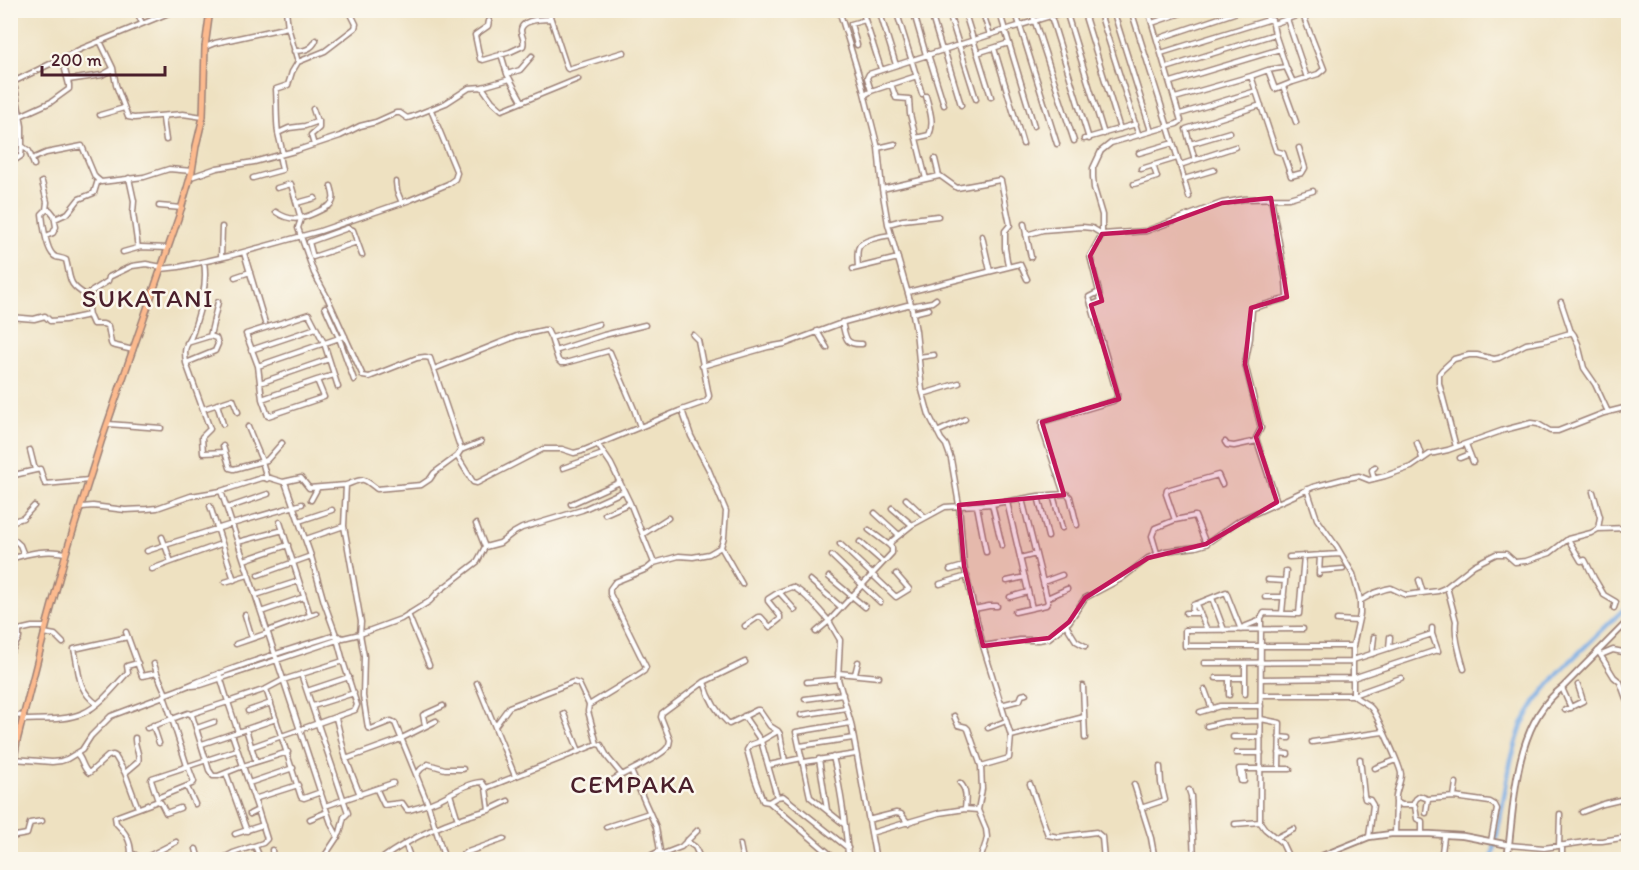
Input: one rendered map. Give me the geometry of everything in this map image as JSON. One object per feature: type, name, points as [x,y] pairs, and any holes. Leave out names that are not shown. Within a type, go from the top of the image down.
[{"type":"main road","points":[[10,797],[14,741],[23,718],[66,553],[182,208],[191,174],[203,117],[205,47],[210,10]]},
{"type":"street","points":[[136,10],[142,23]]},
{"type":"street","points":[[15,160],[21,156],[22,129],[12,80],[176,10]]},
{"type":"street","points":[[286,10],[288,27],[298,62]]},
{"type":"street","points":[[253,178],[282,170],[276,123],[277,88],[288,84],[298,62],[326,51],[356,27],[349,10]]},
{"type":"street","points":[[548,10],[568,69],[624,52]]},
{"type":"street","points":[[839,10],[865,95],[878,148],[888,224],[913,312],[923,394],[928,414],[949,451],[959,505],[964,566],[983,646],[1011,736],[1009,758],[981,766]]},
{"type":"street","points":[[862,10],[881,69]]},
{"type":"street","points":[[879,10],[896,65]]},
{"type":"street","points":[[896,10],[931,120],[932,129],[929,135],[916,138]]},
{"type":"street","points":[[913,10],[944,105]]},
{"type":"street","points":[[930,10],[961,105]]},
{"type":"street","points":[[948,10],[976,99]]},
{"type":"street","points":[[964,10],[991,97]]},
{"type":"street","points":[[982,10],[990,35]]},
{"type":"street","points":[[999,10],[1034,126]]},
{"type":"street","points":[[1015,10],[1057,144]]},
{"type":"street","points":[[1031,10],[1074,141]]},
{"type":"street","points":[[1049,10],[1087,139],[1136,124]]},
{"type":"street","points":[[1083,10],[1120,129]]},
{"type":"street","points":[[1100,10],[1138,133]]},
{"type":"street","points":[[1113,10],[1150,131]]},
{"type":"street","points":[[1131,10],[1189,197]]},
{"type":"street","points":[[1091,305],[1101,301],[1090,256],[1102,234],[1102,214],[1094,188],[1095,162],[1106,146],[1181,121],[1148,10]]},
{"type":"street","points":[[1152,23],[1190,10]]},
{"type":"street","points":[[1157,39],[1243,10]]},
{"type":"street","points":[[1265,10],[1268,20]]},
{"type":"street","points":[[1284,10],[1307,78]]},
{"type":"street","points":[[1273,24],[1313,10]]},
{"type":"street","points":[[871,91],[867,76],[881,69],[1068,11],[1104,134]]},
{"type":"street","points":[[1268,70],[1275,89],[1324,71],[1302,12]]},
{"type":"street","points":[[489,21],[488,26],[475,34],[478,52],[483,60],[523,46],[521,30],[524,24],[551,19]]},
{"type":"street","points":[[857,45],[851,24],[865,20]]},
{"type":"street","points":[[1161,53],[1272,20],[1280,50],[1293,82]]},
{"type":"street","points":[[205,47],[288,27]]},
{"type":"street","points":[[1166,68],[1275,34]]},
{"type":"street","points":[[294,51],[303,51],[316,40]]},
{"type":"street","points":[[100,41],[113,69],[126,114],[130,118],[183,114],[203,117]]},
{"type":"street","points":[[977,53],[1009,43]]},
{"type":"street","points":[[994,48],[1023,144]]},
{"type":"street","points":[[1171,82],[1280,50]]},
{"type":"street","points":[[501,54],[507,74],[522,101]]},
{"type":"street","points":[[507,74],[520,70],[532,56]]},
{"type":"street","points":[[20,116],[51,102],[69,88],[62,58]]},
{"type":"street","points":[[525,66],[531,68]]},
{"type":"street","points":[[1175,98],[1268,70],[1286,67]]},
{"type":"street","points":[[68,80],[102,75],[113,69]]},
{"type":"street","points":[[865,95],[917,76]]},
{"type":"street","points":[[1251,76],[1276,151],[1283,153],[1292,176],[1302,172],[1305,168],[1299,148]]},
{"type":"street","points":[[98,180],[144,177],[169,169],[191,174],[254,162],[314,145],[396,113],[409,118],[452,100],[469,88],[482,87],[510,79]]},
{"type":"street","points":[[482,87],[501,110],[578,79]]},
{"type":"street","points":[[891,84],[896,98],[909,99],[910,114],[926,178]]},
{"type":"street","points":[[1283,87],[1296,122]]},
{"type":"street","points":[[1180,114],[1256,91]]},
{"type":"street","points":[[1195,160],[1186,131],[1188,128],[1261,105]]},
{"type":"street","points":[[100,115],[124,108]]},
{"type":"street","points":[[313,109],[319,121],[319,128],[311,135],[314,145]]},
{"type":"street","points":[[86,295],[124,268],[143,264],[161,268],[244,253],[301,237],[402,203],[448,184],[457,177],[430,110]]},
{"type":"street","points":[[166,116],[163,119],[166,140]]},
{"type":"street","points":[[278,133],[317,121]]},
{"type":"street","points":[[10,133],[22,129]]},
{"type":"street","points":[[1190,144],[1230,132]]},
{"type":"street","points":[[1139,153],[1173,143]]},
{"type":"street","points":[[878,148],[895,144]]},
{"type":"street","points":[[22,146],[28,149],[34,165]]},
{"type":"street","points":[[32,159],[46,153],[82,146],[98,180],[94,193],[79,199],[68,213],[55,219]]},
{"type":"street","points":[[1180,165],[1235,147]]},
{"type":"street","points":[[1141,169],[1178,158]]},
{"type":"street","points":[[935,159],[939,175],[957,188],[1001,181],[1010,225],[1005,231],[1008,266]]},
{"type":"street","points":[[1134,184],[1157,177],[1153,165]]},
{"type":"street","points":[[1184,179],[1214,170]]},
{"type":"street","points":[[882,189],[939,175]]},
{"type":"street","points":[[129,178],[134,201],[133,213],[138,248]]},
{"type":"street","points":[[42,182],[47,202],[46,210],[42,214],[52,254],[66,260],[73,286],[86,295]]},
{"type":"street","points":[[396,182],[402,203]]},
{"type":"street","points":[[277,188],[291,184],[301,219],[298,228],[311,257]]},
{"type":"street","points":[[276,212],[286,219],[301,219],[332,204],[334,198],[330,186]]},
{"type":"street","points":[[1026,235],[1043,230],[1082,227],[1092,228],[1102,234],[1146,231],[1222,202],[1289,198],[1313,191]]},
{"type":"street","points":[[297,203],[315,198]]},
{"type":"street","points":[[1271,198],[1287,297],[1253,308],[1245,364],[1261,428],[1256,438],[1277,502]]},
{"type":"street","points":[[159,206],[182,208]]},
{"type":"street","points":[[46,210],[52,211],[56,227],[55,231],[46,236]]},
{"type":"street","points":[[888,224],[938,216]]},
{"type":"street","points":[[1024,224],[1031,256]]},
{"type":"street","points":[[221,258],[222,227]]},
{"type":"street","points":[[82,507],[147,509],[191,496],[221,491],[261,478],[285,482],[301,478],[308,488],[346,484],[362,479],[377,489],[421,485],[458,456],[460,450],[430,358],[425,357],[366,378],[363,376],[314,273],[309,242],[320,236],[350,228],[353,230],[362,255]]},
{"type":"street","points":[[858,268],[858,250],[861,245],[891,234]]},
{"type":"street","points":[[982,236],[990,271]]},
{"type":"street","points":[[311,257],[357,242]]},
{"type":"street","points":[[123,252],[138,248],[168,248]]},
{"type":"street","points":[[244,253],[265,323]]},
{"type":"street","points":[[852,269],[898,258]]},
{"type":"street","points":[[203,453],[202,437],[210,429],[186,363],[184,348],[192,335],[206,279],[204,262]]},
{"type":"street","points":[[908,292],[1020,264],[1027,279]]},
{"type":"street","points":[[235,277],[250,272]]},
{"type":"street","points":[[1064,494],[1042,422],[1113,401],[1117,396],[1089,297],[1099,292]]},
{"type":"street","points":[[86,295],[90,321],[93,324],[108,326],[112,345],[133,350]]},
{"type":"street","points":[[702,366],[785,344],[842,322],[932,302],[936,299]]},
{"type":"street","points":[[210,336],[218,302]]},
{"type":"street","points":[[1561,302],[1570,330],[1578,344],[1584,369],[1595,384],[1608,412]]},
{"type":"street","points":[[325,308],[354,380]]},
{"type":"street","points":[[913,312],[929,309]]},
{"type":"street","points":[[317,380],[324,397],[268,416],[262,399],[258,366],[246,334],[309,314],[324,343],[338,387]]},
{"type":"street","points":[[10,317],[34,319],[45,316],[50,321],[59,321],[89,315]]},
{"type":"street","points":[[842,322],[848,342],[853,345],[862,344]]},
{"type":"street","points":[[551,338],[598,324]]},
{"type":"street","points":[[555,351],[645,325]]},
{"type":"street","points":[[251,350],[316,328]]},
{"type":"street","points":[[434,369],[517,336],[547,330],[561,363],[610,352],[640,427]]},
{"type":"street","points":[[1456,447],[1439,383],[1439,374],[1446,366],[1454,359],[1469,355],[1499,358],[1526,344],[1548,340],[1568,333],[1570,330]]},
{"type":"street","points":[[818,331],[826,348]]},
{"type":"street","points":[[458,456],[472,482],[477,483],[543,449],[562,449],[574,453],[708,400],[698,340],[693,335]]},
{"type":"street","points":[[186,363],[217,349],[217,340],[214,336],[187,343]]},
{"type":"street","points":[[258,366],[345,336]]},
{"type":"street","points":[[919,357],[934,355]]},
{"type":"street","points":[[260,383],[329,359]]},
{"type":"street","points":[[262,399],[334,375]]},
{"type":"street","points":[[923,394],[959,383]]},
{"type":"street","points":[[203,409],[233,399],[237,412]]},
{"type":"street","points":[[217,404],[223,424]]},
{"type":"street","points":[[983,646],[1044,639],[1057,633],[1066,625],[1084,598],[1115,582],[1148,558],[1165,551],[1196,548],[1206,544],[1240,520],[1313,486],[1359,476],[1369,480],[1385,476],[1411,466],[1422,458],[1437,452],[1531,423],[1550,431],[1558,431],[1608,412],[1629,407]]},
{"type":"street","points":[[589,705],[645,670],[646,666],[610,594],[615,582],[647,569],[654,563],[679,556],[693,557],[709,554],[721,547],[726,511],[708,468],[691,436],[682,410]]},
{"type":"street","points":[[937,432],[965,419]]},
{"type":"street","points":[[108,424],[161,428]]},
{"type":"street","points":[[248,427],[267,479]]},
{"type":"street","points":[[1225,442],[1227,445],[1234,446],[1257,441]]},
{"type":"street","points":[[196,453],[224,449],[232,469],[269,459],[282,442]]},
{"type":"street","points":[[460,450],[481,442]]},
{"type":"street","points":[[1417,442],[1422,458]]},
{"type":"street","points":[[1466,444],[1473,462]]},
{"type":"street","points":[[598,445],[611,464],[630,503],[654,563]]},
{"type":"street","points":[[30,450],[35,470]]},
{"type":"street","points":[[564,468],[603,453]]},
{"type":"street","points":[[1460,458],[1470,454]]},
{"type":"street","points":[[1374,478],[1372,470],[1375,467]]},
{"type":"street","points":[[10,476],[41,469],[45,484],[90,480]]},
{"type":"street","points":[[1175,520],[1167,499],[1167,490],[1218,475],[1222,484]]},
{"type":"street","points":[[252,747],[336,718],[357,709],[358,706],[306,539],[285,482]]},
{"type":"street","points":[[571,504],[620,482]]},
{"type":"street","points":[[346,484],[344,526],[360,617],[364,656],[363,696],[368,728],[393,721],[395,723],[428,804],[445,860]]},
{"type":"street","points":[[310,500],[318,488]]},
{"type":"street","points":[[1307,489],[1317,519],[1353,574],[1360,601],[1360,614],[1353,646],[1353,695]]},
{"type":"street","points":[[221,491],[327,812],[338,837]]},
{"type":"street","points":[[14,759],[61,761],[78,754],[91,736],[111,716],[275,657],[337,638],[360,634],[401,619],[430,601],[438,592],[477,562],[485,547],[500,543],[522,528],[582,510],[624,491]]},
{"type":"street","points":[[1593,492],[1600,517],[1598,529]]},
{"type":"street","points":[[227,508],[268,494]]},
{"type":"street","points":[[889,545],[912,525],[945,507],[977,506],[1038,496],[1067,494],[1070,497],[1077,525]]},
{"type":"street","points":[[1053,495],[1062,528]]},
{"type":"street","points":[[1038,496],[1048,537]]},
{"type":"street","points":[[906,499],[925,517]]},
{"type":"street","points":[[1015,612],[1046,605],[1048,602],[1022,499]]},
{"type":"street","points":[[1007,502],[1032,608]]},
{"type":"street","points":[[605,514],[630,503]]},
{"type":"street","points":[[147,551],[216,528],[302,504]]},
{"type":"street","points":[[992,504],[1002,546]]},
{"type":"street","points":[[10,522],[23,518],[34,506]]},
{"type":"street","points":[[210,506],[234,580]]},
{"type":"street","points":[[977,506],[986,552]]},
{"type":"street","points":[[892,508],[912,525]]},
{"type":"street","points":[[299,521],[332,510]]},
{"type":"street","points":[[875,513],[899,535]]},
{"type":"street","points":[[1157,553],[1152,536],[1155,528],[1175,520],[1195,516],[1206,544]]},
{"type":"street","points":[[643,534],[668,518]]},
{"type":"street","points":[[280,522],[310,615]]},
{"type":"street","points":[[476,524],[485,547]]},
{"type":"street","points":[[306,539],[344,526]]},
{"type":"street","points":[[1360,601],[1374,592],[1391,588],[1406,595],[1438,591],[1447,587],[1474,565],[1496,554],[1504,553],[1515,562],[1526,561],[1550,553],[1568,538],[1591,533],[1598,529],[1629,528]]},
{"type":"street","points":[[238,542],[283,530]]},
{"type":"street","points":[[816,632],[892,553],[889,545],[869,530]]},
{"type":"street","points":[[10,536],[20,546],[24,555]]},
{"type":"street","points":[[162,537],[171,562]]},
{"type":"street","points":[[1568,538],[1577,556],[1581,561],[1585,560],[1604,595],[1616,602],[1614,608]]},
{"type":"street","points":[[860,542],[883,562]]},
{"type":"street","points":[[152,569],[221,544]]},
{"type":"street","points":[[840,544],[896,597],[909,588],[896,573]]},
{"type":"street","points":[[244,560],[288,545]]},
{"type":"street","points":[[721,547],[742,584]]},
{"type":"street","points":[[10,559],[42,551],[54,550],[66,553]]},
{"type":"street","points":[[1020,558],[1035,554]]},
{"type":"street","points":[[1289,557],[1340,554]]},
{"type":"street","points":[[1320,555],[1319,572],[1343,569]]},
{"type":"street","points":[[258,575],[311,556]]},
{"type":"street","points":[[832,556],[880,602]]},
{"type":"street","points":[[1290,860],[1282,843],[1260,822],[1260,630],[1264,613],[1299,614],[1304,556]]},
{"type":"street","points":[[950,570],[964,566]]},
{"type":"street","points":[[1282,613],[1286,571]]},
{"type":"street","points":[[225,582],[248,575]]},
{"type":"street","points":[[1043,582],[1062,575]]},
{"type":"street","points":[[940,584],[967,576]]},
{"type":"street","points":[[829,577],[865,607]]},
{"type":"street","points":[[1007,581],[1025,577]]},
{"type":"street","points":[[256,595],[299,580]]},
{"type":"street","points":[[810,580],[841,607]]},
{"type":"street","points":[[1268,580],[1285,580]]},
{"type":"street","points":[[1419,580],[1423,593]]},
{"type":"street","points":[[745,626],[758,616],[770,627],[780,618],[768,600],[792,587],[798,589],[829,621],[840,640],[838,679],[851,723],[876,860]]},
{"type":"street","points":[[1447,587],[1456,621],[1458,649],[1464,669]]},
{"type":"street","points":[[1047,598],[1067,589]]},
{"type":"street","points":[[779,592],[795,610]]},
{"type":"street","points":[[1010,597],[1028,592]]},
{"type":"street","points":[[1192,613],[1193,605],[1226,592],[1241,629]]},
{"type":"street","points":[[261,612],[304,597]]},
{"type":"street","points":[[1265,597],[1284,597]]},
{"type":"street","points":[[1212,598],[1224,630]]},
{"type":"street","points":[[1196,604],[1207,630]]},
{"type":"street","points":[[974,609],[997,606]]},
{"type":"street","points":[[236,644],[316,613]]},
{"type":"street","points":[[1186,613],[1200,614]]},
{"type":"street","points":[[408,614],[429,665]]},
{"type":"street","points":[[245,615],[252,638]]},
{"type":"street","points":[[1241,629],[1261,620]]},
{"type":"street","points":[[1337,620],[1357,621]]},
{"type":"street","points":[[1507,860],[1516,784],[1535,720],[1550,696],[1562,688],[1599,653],[1629,621]]},
{"type":"street","points":[[1066,625],[1076,640],[1085,646]]},
{"type":"street","points":[[10,654],[19,638],[19,630],[32,627],[45,630],[63,643]]},
{"type":"street","points":[[1303,629],[1185,630],[1185,646],[1353,646]]},
{"type":"street","points":[[1204,663],[1353,661],[1432,631],[1437,651],[1353,678],[1261,679]]},
{"type":"street","points":[[97,704],[87,697],[82,689],[74,648],[127,635],[142,677],[157,673]]},
{"type":"street","points":[[1372,654],[1374,637]]},
{"type":"street","points":[[1389,648],[1390,637]]},
{"type":"street","points":[[1599,653],[1613,650],[1629,654]]},
{"type":"street","points":[[1599,653],[1614,677],[1620,682],[1629,704]]},
{"type":"street","points":[[147,728],[344,661]]},
{"type":"street","points":[[596,790],[666,750],[670,740],[661,714],[704,682],[745,662]]},
{"type":"street","points":[[855,674],[858,662]]},
{"type":"street","points":[[10,715],[49,719],[83,713],[97,704],[128,672],[127,666],[138,663]]},
{"type":"street","points":[[1245,663],[1245,694]]},
{"type":"street","points":[[125,860],[131,854],[130,840],[115,819],[118,815],[194,783],[154,664]]},
{"type":"street","points":[[838,673],[879,677]]},
{"type":"street","points":[[301,674],[348,813],[344,817],[338,837],[322,860]]},
{"type":"street","points":[[220,676],[238,732]]},
{"type":"street","points":[[307,691],[349,677]]},
{"type":"street","points":[[1216,678],[1245,678]]},
{"type":"street","points":[[1229,678],[1229,695]]},
{"type":"street","points":[[1261,695],[1353,695],[1401,678]]},
{"type":"street","points":[[807,682],[838,679]]},
{"type":"street","points":[[495,726],[509,707],[573,682],[579,684],[589,705],[588,711],[597,744],[601,745],[622,775]]},
{"type":"street","points":[[704,682],[719,713],[728,723],[758,710],[770,726],[778,731],[785,761]]},
{"type":"street","points":[[477,683],[515,776]]},
{"type":"street","points":[[1565,710],[1582,703],[1578,685]]},
{"type":"street","points":[[1083,686],[1084,738]]},
{"type":"street","points":[[1562,688],[1571,708]]},
{"type":"street","points":[[266,689],[303,798],[321,792]]},
{"type":"street","points":[[1205,690],[1212,709]]},
{"type":"street","points":[[313,706],[354,693]]},
{"type":"street","points":[[805,699],[843,694]]},
{"type":"street","points":[[1001,705],[1020,700],[1022,695],[1026,694]]},
{"type":"street","points":[[1353,695],[1372,708],[1401,773],[1395,797],[1395,834]]},
{"type":"street","points":[[248,711],[271,703]]},
{"type":"street","points":[[1200,712],[1220,706],[1261,705]]},
{"type":"street","points":[[425,725],[423,714],[443,706]]},
{"type":"street","points":[[801,715],[846,708]]},
{"type":"street","points":[[191,714],[213,776],[288,752]]},
{"type":"street","points":[[564,714],[579,751]]},
{"type":"street","points":[[744,716],[761,741],[777,797]]},
{"type":"street","points":[[954,716],[958,725],[966,727],[969,731],[981,766],[982,789],[978,810],[987,837],[980,860]]},
{"type":"street","points":[[1011,736],[1084,717]]},
{"type":"street","points":[[336,718],[346,759],[360,795]]},
{"type":"street","points":[[202,744],[276,719]]},
{"type":"street","points":[[1206,726],[1224,722],[1261,720],[1280,723],[1279,769]]},
{"type":"street","points":[[346,759],[401,738],[436,721]]},
{"type":"street","points":[[988,728],[1006,721]]},
{"type":"street","points":[[197,728],[214,722]]},
{"type":"street","points":[[846,825],[810,797],[796,732],[851,723]]},
{"type":"street","points":[[153,725],[159,743]]},
{"type":"street","points":[[246,729],[255,762]]},
{"type":"street","points":[[778,731],[750,745],[747,750],[763,801],[769,802],[832,856],[838,857],[846,856],[848,848],[839,782],[833,757]]},
{"type":"street","points":[[1312,742],[1383,732]]},
{"type":"street","points":[[220,860],[267,839],[232,734]]},
{"type":"street","points":[[1233,737],[1261,737]]},
{"type":"street","points":[[1280,737],[1288,738]]},
{"type":"street","points":[[125,773],[138,762],[139,754],[135,738]]},
{"type":"street","points":[[800,746],[854,738]]},
{"type":"street","points":[[486,788],[597,744]]},
{"type":"street","points":[[180,808],[166,813],[158,799],[151,778],[237,750]]},
{"type":"street","points":[[1236,753],[1261,753]]},
{"type":"street","points":[[1279,753],[1288,754]]},
{"type":"street","points":[[78,754],[88,772],[92,772],[108,756],[113,755],[117,758],[138,808]]},
{"type":"street","points":[[769,765],[785,761],[856,754]]},
{"type":"street","points":[[819,759],[828,811]]},
{"type":"street","points":[[1360,759],[1365,799],[1370,800],[1373,805],[1369,837]]},
{"type":"street","points":[[1375,768],[1396,760]]},
{"type":"street","points":[[417,775],[428,764],[445,769],[463,769]]},
{"type":"street","points":[[1141,808],[1165,801],[1160,766]]},
{"type":"street","points":[[249,783],[293,768]]},
{"type":"street","points":[[1243,769],[1290,770]]},
{"type":"street","points":[[631,771],[659,839],[665,860]]},
{"type":"street","points":[[226,773],[247,831]]},
{"type":"street","points":[[377,790],[384,805],[401,803],[409,810],[482,782],[486,788],[489,810]]},
{"type":"street","points":[[326,806],[393,783]]},
{"type":"street","points":[[960,783],[965,793],[965,809]]},
{"type":"street","points":[[1134,783],[1151,838],[1155,860]]},
{"type":"street","points":[[1454,797],[1456,783]]},
{"type":"street","points":[[1030,784],[1048,835],[1058,837],[1096,832],[1102,837],[1104,860]]},
{"type":"street","points":[[254,798],[298,785]]},
{"type":"street","points":[[187,787],[195,804]]},
{"type":"street","points":[[1189,790],[1194,860]]},
{"type":"street","points":[[450,794],[458,820]]},
{"type":"street","points":[[769,802],[783,796],[789,799],[848,848]]},
{"type":"street","points":[[1413,805],[1418,796],[1454,797],[1490,802],[1496,806],[1491,841]]},
{"type":"street","points":[[1426,813],[1428,798]]},
{"type":"street","points":[[1582,812],[1626,798],[1629,822]]},
{"type":"street","points":[[380,860],[405,843],[436,827],[489,810],[508,801]]},
{"type":"street","points":[[1396,802],[1402,805],[1413,805]]},
{"type":"street","points":[[1413,805],[1417,819],[1422,821],[1422,834]]},
{"type":"street","points":[[871,833],[939,813],[965,809],[978,810]]},
{"type":"street","points":[[250,814],[258,810]]},
{"type":"street","points":[[310,819],[327,812]]},
{"type":"street","points":[[606,827],[649,813]]},
{"type":"street","points":[[868,820],[896,813],[901,814],[908,823]]},
{"type":"street","points":[[1560,814],[1562,860]]},
{"type":"street","points":[[10,837],[27,834],[30,823],[42,821]]},
{"type":"street","points":[[1235,824],[1260,822]]},
{"type":"street","points":[[236,834],[263,825]]},
{"type":"street","points":[[1276,838],[1294,829]]},
{"type":"street","points":[[642,860],[681,847],[698,830]]},
{"type":"street","points":[[1312,860],[1369,837],[1395,834],[1444,835],[1544,848],[1629,837]]},
{"type":"street","points":[[1443,860],[1444,835]]},
{"type":"street","points":[[456,860],[465,853],[504,839]]},
{"type":"street","points":[[686,841],[695,847],[702,860]]},
{"type":"street","points":[[131,854],[137,855],[140,860],[176,842]]},
{"type":"street","points":[[405,843],[411,860]]},
{"type":"street","points":[[740,845],[743,860]]},
{"type":"street","points":[[255,846],[261,860]]},
{"type":"street","points":[[196,849],[199,860]]},
{"type":"street","points":[[272,850],[273,860]]},
{"type":"street","points":[[1335,852],[1339,860]]},
{"type":"highlighted area","points":[[1271,198],[1287,297],[1251,308],[1245,364],[1261,428],[1256,437],[1277,502],[1206,544],[1148,558],[1085,598],[1069,622],[1049,638],[983,646],[964,566],[959,505],[1064,495],[1042,422],[1119,399],[1091,305],[1102,301],[1090,256],[1102,234],[1146,231],[1222,203]]},
{"type":"waterway","points":[[1492,860],[1511,760],[1522,724],[1538,698],[1560,671],[1628,605]]},
{"type":"district","name":"SUKATANI","points":[[148,298]]},
{"type":"district","name":"CEMPAKA","points":[[633,784]]}]
